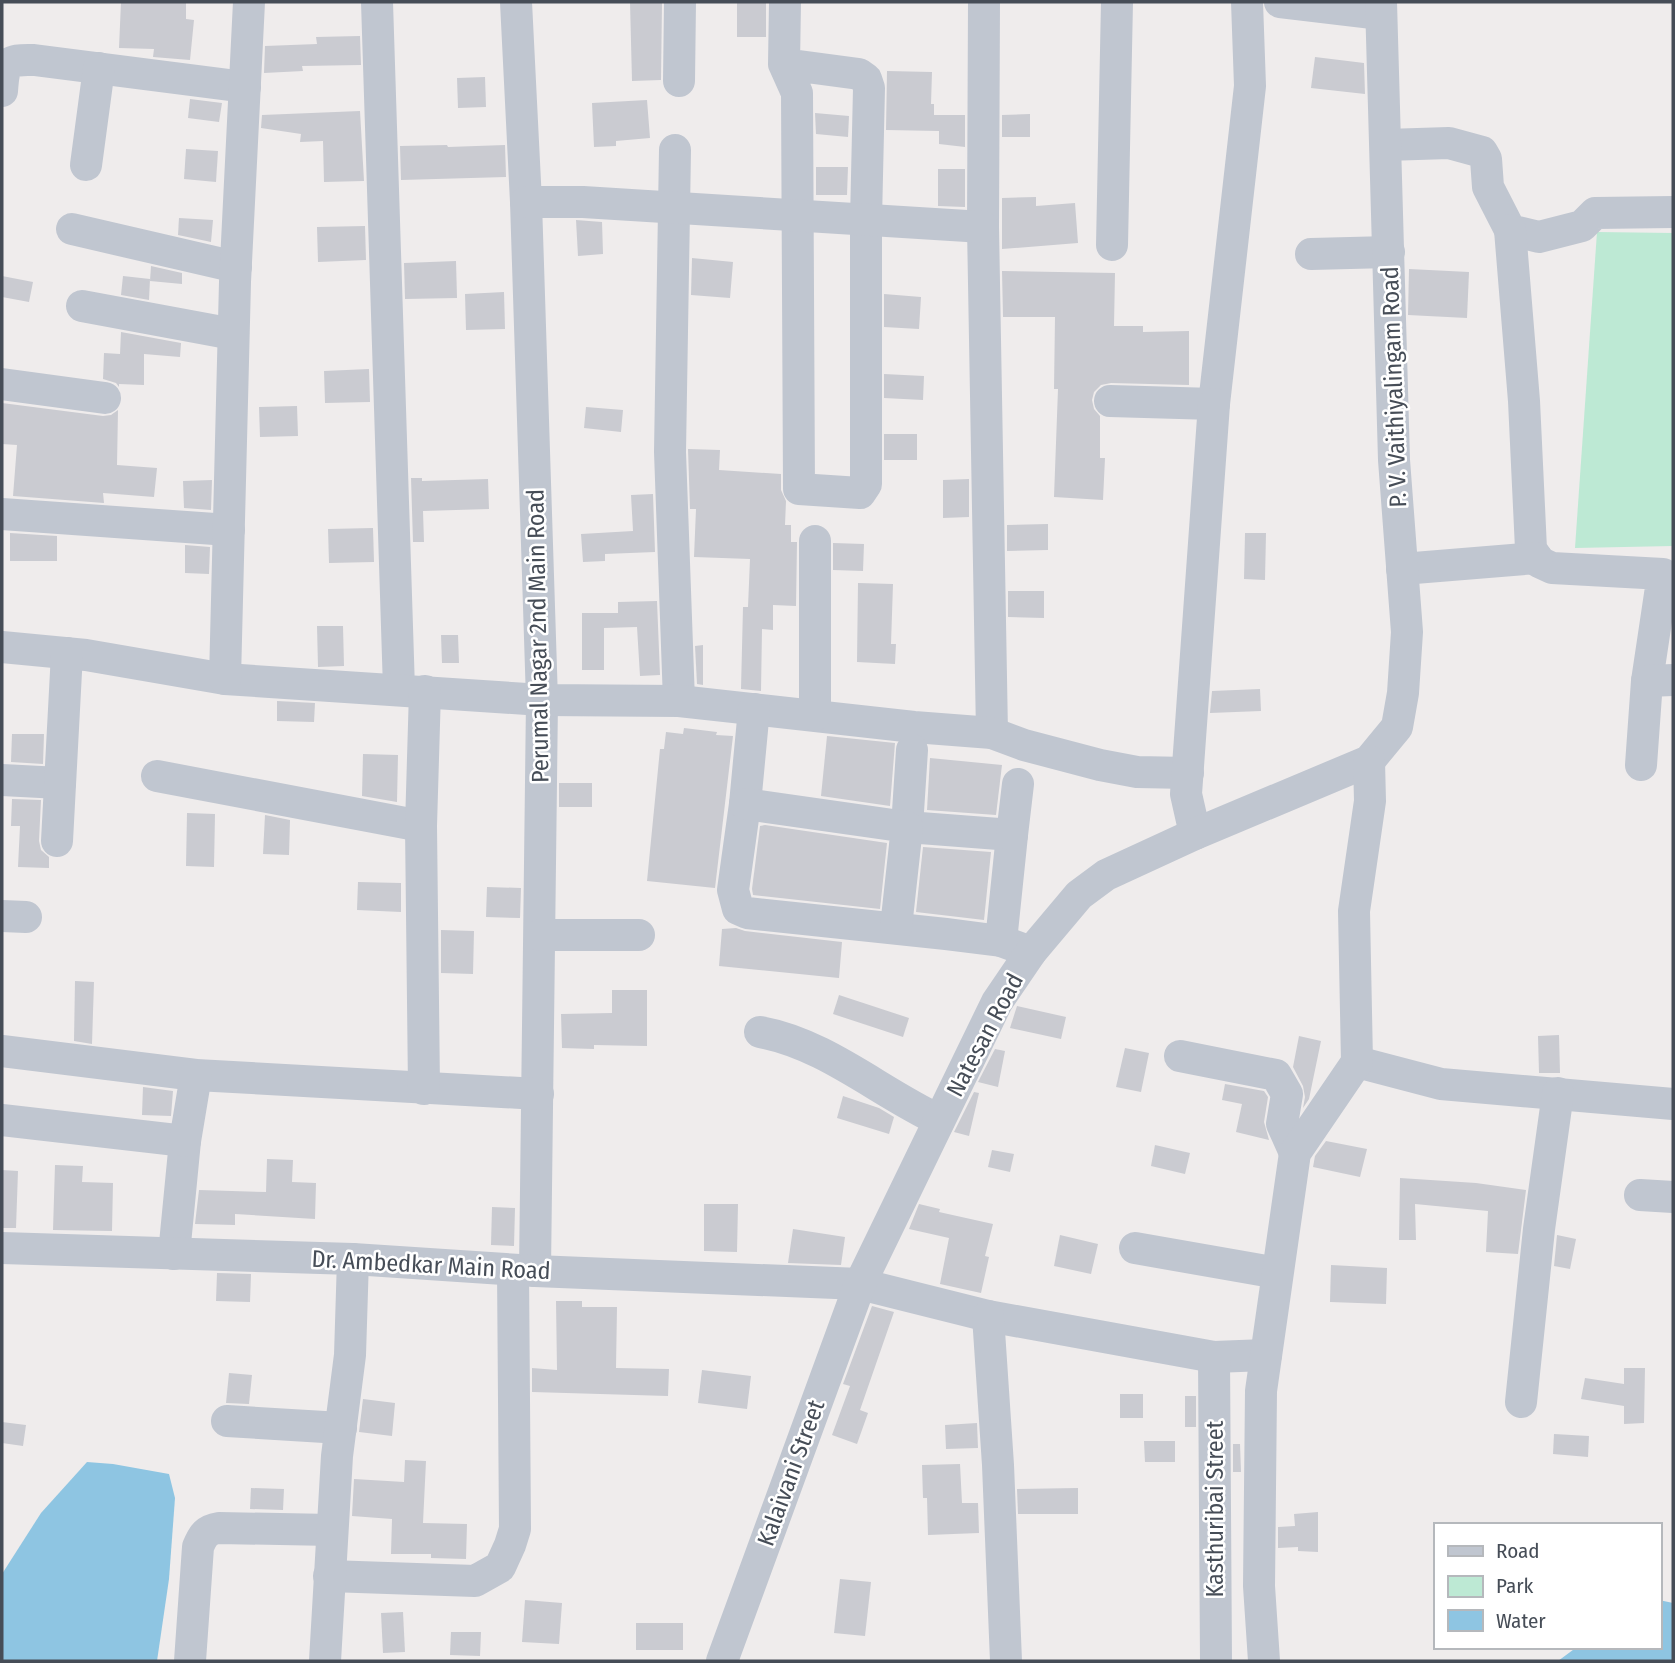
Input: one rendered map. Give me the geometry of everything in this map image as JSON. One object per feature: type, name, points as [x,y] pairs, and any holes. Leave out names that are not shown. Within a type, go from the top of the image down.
[{"type":"street","points":[[225,680],[233,334],[249,2]]},
{"type":"street","points":[[377,2],[421,826],[424,1089]]},
{"type":"street","name":"Perumal Nagar 2nd Main Road","points":[[329,1576],[475,1581],[500,1567],[514,1528],[524,1271],[538,1094],[542,700],[526,202],[516,2]]},
{"type":"street","points":[[679,81],[680,2]]},
{"type":"street","points":[[784,64],[859,74],[866,79],[869,88],[866,484],[860,493],[799,489],[797,93],[784,64],[785,2]]},
{"type":"street","points":[[984,2],[983,227],[992,733]]},
{"type":"street","points":[[1112,246],[1117,2]]},
{"type":"street","points":[[1195,834],[1186,794],[1214,404],[1250,86],[1247,2]]},
{"type":"street","points":[[1280,2],[1381,8]]},
{"type":"street","name":"P. V. Vaithiyalingam Road","points":[[1369,761],[1397,727],[1403,692],[1407,632],[1394,460],[1381,8]]},
{"type":"street","points":[[2,91],[4,69],[8,63],[18,60],[245,87]]},
{"type":"street","points":[[86,165],[99,68]]},
{"type":"street","points":[[1385,145],[1449,143],[1482,152],[1486,159],[1488,187],[1510,230],[1524,401],[1531,548],[1539,562],[1552,568],[1663,574],[1660,680],[1641,765]]},
{"type":"street","points":[[676,150],[670,452],[679,701]]},
{"type":"street","points":[[526,202],[583,202],[983,227]]},
{"type":"street","points":[[1510,230],[1539,237],[1582,226],[1595,213],[1673,212]]},
{"type":"street","points":[[72,229],[236,267]]},
{"type":"street","points":[[1311,254],[1389,252]]},
{"type":"street","points":[[82,306],[233,334]]},
{"type":"street","points":[[2,384],[105,398]]},
{"type":"street","points":[[1110,401],[1214,404]]},
{"type":"street","points":[[2,514],[229,530]]},
{"type":"street","points":[[815,541],[815,715]]},
{"type":"street","points":[[1402,569],[1537,558]]},
{"type":"street","points":[[2,647],[67,653],[225,680],[542,700],[679,701],[992,733],[1024,745],[1100,765],[1137,772],[1188,773]]},
{"type":"street","points":[[57,841],[67,653]]},
{"type":"street","points":[[754,709],[733,890],[738,909],[747,913],[896,927],[1001,941],[1031,952]]},
{"type":"street","points":[[896,927],[912,750]]},
{"type":"street","points":[[1264,1661],[1259,1586],[1261,1391],[1295,1153],[1357,1062],[1354,911],[1370,801],[1369,761]]},
{"type":"street","name":"Natesan Road","points":[[860,1284],[997,1002],[1031,952],[1079,895],[1106,875],[1195,834],[1369,761]]},
{"type":"street","points":[[157,776],[421,826]]},
{"type":"street","points":[[2,780],[60,783]]},
{"type":"street","points":[[1001,941],[1018,784]]},
{"type":"street","points":[[745,804],[906,827],[1012,835]]},
{"type":"street","points":[[540,935],[639,935]]},
{"type":"street","points":[[760,1032],[802,1044],[855,1072],[910,1106],[940,1120]]},
{"type":"street","points":[[2,1051],[196,1074],[538,1094]]},
{"type":"street","points":[[1180,1056],[1276,1075],[1287,1094],[1282,1124],[1295,1153]]},
{"type":"street","points":[[1357,1062],[1441,1084],[1673,1104]]},
{"type":"street","points":[[174,1254],[196,1074]]},
{"type":"street","points":[[1521,1402],[1539,1229],[1558,1093]]},
{"type":"street","points":[[2,1120],[186,1141]]},
{"type":"street","points":[[1640,1195],[1673,1197]]},
{"type":"street","name":"Dr. Ambedkar Main Road","points":[[2,1248],[353,1259],[524,1271],[860,1284],[988,1316],[1214,1357],[1266,1355]]},
{"type":"street","points":[[1135,1248],[1277,1273]]},
{"type":"street","points":[[325,1661],[332,1530],[350,1355],[353,1259]]},
{"type":"street","name":"Kalaivani Street","points":[[722,1661],[860,1284]]},
{"type":"street","points":[[988,1316],[998,1465],[1006,1661]]},
{"type":"street","name":"Kasthuribai Street","points":[[1214,1357],[1216,1661]]},
{"type":"street","points":[[227,1421],[341,1428]]},
{"type":"street","points":[[190,1661],[198,1547],[202,1536],[209,1530],[219,1528],[332,1530]]},
{"type":"green space","points":[[1597,232],[1673,233],[1673,546],[1575,548]]},
{"type":"water","points":[[87,1462],[169,1474],[175,1498],[169,1579],[157,1661],[2,1661],[2,1574],[41,1513]]},
{"type":"water","points":[[1661,1600],[1673,1603],[1673,1661],[1558,1661],[1574,1649],[1661,1649]]},
{"type":"building","points":[[121,2],[186,2],[186,19],[194,20],[190,60],[153,57],[154,49],[119,48]]},
{"type":"building","points":[[630,2],[662,2],[661,80],[632,81]]},
{"type":"building","points":[[737,2],[766,2],[766,37],[737,37]]},
{"type":"building","points":[[360,36],[361,65],[302,66],[303,71],[264,73],[265,46],[317,44],[316,37]]},
{"type":"building","points":[[1315,57],[1364,63],[1365,94],[1311,88]]},
{"type":"building","points":[[887,71],[932,72],[931,104],[934,104],[934,115],[965,115],[965,147],[939,144],[939,131],[886,130]]},
{"type":"building","points":[[485,77],[486,107],[458,108],[457,78]]},
{"type":"building","points":[[190,99],[222,103],[219,122],[188,118]]},
{"type":"building","points":[[647,100],[650,138],[616,141],[616,146],[594,147],[592,103]]},
{"type":"building","points":[[360,111],[364,181],[324,182],[323,141],[300,142],[301,134],[261,128],[262,115]]},
{"type":"building","points":[[815,113],[849,116],[848,137],[816,134]]},
{"type":"building","points":[[1030,114],[1030,137],[1002,137],[1002,115]]},
{"type":"building","points":[[505,145],[506,177],[401,180],[400,146]]},
{"type":"building","points":[[186,149],[218,151],[216,182],[184,179]]},
{"type":"building","points":[[816,167],[848,167],[847,195],[816,195]]},
{"type":"building","points":[[938,169],[965,169],[965,207],[938,206]]},
{"type":"building","points":[[1036,197],[1036,206],[1075,203],[1078,243],[1002,249],[1002,198]]},
{"type":"building","points":[[179,218],[213,220],[211,242],[178,235]]},
{"type":"building","points":[[576,220],[602,222],[603,254],[578,256]]},
{"type":"building","points":[[365,226],[366,260],[318,262],[317,227]]},
{"type":"building","points":[[692,258],[733,262],[730,298],[691,295]]},
{"type":"building","points":[[456,261],[457,298],[405,299],[404,263]]},
{"type":"building","points":[[151,266],[182,273],[182,284],[150,281]]},
{"type":"building","points":[[1409,269],[1469,272],[1467,318],[1408,315]]},
{"type":"building","points":[[1002,271],[1115,273],[1114,326],[1143,326],[1143,332],[1189,331],[1189,385],[1111,383],[1101,385],[1094,392],[1094,409],[1100,416],[1100,458],[1105,458],[1103,500],[1054,497],[1058,389],[1054,389],[1055,317],[1003,317]]},
{"type":"building","points":[[2,276],[33,282],[29,302],[2,297]]},
{"type":"building","points":[[123,276],[150,279],[149,300],[121,295]]},
{"type":"building","points":[[504,292],[505,329],[466,330],[465,294]]},
{"type":"building","points":[[884,294],[921,297],[919,329],[884,327]]},
{"type":"building","points":[[121,332],[181,343],[180,357],[144,354],[144,385],[119,384],[119,387],[116,383],[103,379],[104,353],[120,354]]},
{"type":"building","points":[[369,369],[370,402],[325,403],[324,371]]},
{"type":"building","points":[[884,374],[924,376],[923,400],[884,398]]},
{"type":"building","points":[[2,403],[103,416],[118,410],[117,465],[157,468],[154,497],[103,493],[104,503],[13,496],[17,445],[2,444]]},
{"type":"building","points":[[297,406],[298,436],[260,437],[259,407]]},
{"type":"building","points":[[586,407],[623,410],[621,432],[584,428]]},
{"type":"building","points":[[884,434],[917,434],[917,460],[884,460]]},
{"type":"building","points":[[688,449],[720,450],[719,470],[781,474],[781,490],[786,501],[785,525],[791,525],[791,542],[797,542],[796,606],[773,605],[773,630],[762,629],[761,691],[741,689],[743,607],[748,607],[750,559],[694,557],[696,509],[690,509]]},
{"type":"building","points":[[411,478],[422,478],[422,481],[488,479],[489,509],[423,511],[424,542],[413,542]]},
{"type":"building","points":[[969,479],[969,517],[943,518],[943,480]]},
{"type":"building","points":[[212,480],[211,510],[184,508],[183,481]]},
{"type":"building","points":[[653,494],[655,552],[605,554],[605,561],[583,562],[581,534],[633,531],[631,495]]},
{"type":"building","points":[[1048,524],[1048,550],[1007,551],[1007,525]]},
{"type":"building","points":[[373,528],[374,562],[329,563],[328,529]]},
{"type":"building","points":[[10,533],[57,536],[57,561],[10,561]]},
{"type":"building","points":[[1245,533],[1266,533],[1265,580],[1244,579]]},
{"type":"building","points":[[833,543],[864,544],[863,571],[833,570]]},
{"type":"building","points":[[185,545],[210,547],[209,574],[185,573]]},
{"type":"building","points":[[858,583],[893,584],[891,644],[896,644],[895,664],[857,662]]},
{"type":"building","points":[[1008,591],[1044,591],[1044,618],[1008,617]]},
{"type":"building","points":[[657,601],[660,675],[640,676],[637,627],[604,628],[604,670],[582,670],[582,613],[618,613],[618,602]]},
{"type":"building","points":[[317,626],[343,626],[344,666],[318,667]]},
{"type":"building","points":[[441,635],[458,635],[459,663],[442,663]]},
{"type":"building","points":[[703,645],[703,685],[697,684],[695,646]]},
{"type":"building","points":[[1260,689],[1261,711],[1210,713],[1212,691]]},
{"type":"building","points":[[277,701],[315,703],[314,722],[277,721]]},
{"type":"building","points":[[684,728],[733,736],[715,888],[647,881],[660,749],[664,749],[666,732],[683,734]]},
{"type":"building","points":[[12,734],[44,734],[43,764],[11,762]]},
{"type":"building","points":[[827,736],[895,743],[890,806],[821,796]]},
{"type":"building","points":[[363,754],[398,755],[397,802],[362,796]]},
{"type":"building","points":[[930,758],[1002,765],[996,815],[927,810]]},
{"type":"building","points":[[559,783],[592,783],[592,807],[559,807]]},
{"type":"building","points":[[12,799],[41,800],[39,841],[41,850],[49,857],[49,868],[18,867],[20,826],[11,826]]},
{"type":"building","points":[[187,813],[215,814],[214,867],[186,866]]},
{"type":"building","points":[[265,815],[290,820],[289,855],[263,854]]},
{"type":"building","points":[[760,826],[887,843],[880,909],[753,895]]},
{"type":"building","points":[[923,847],[991,852],[984,920],[916,912]]},
{"type":"building","points":[[358,882],[401,883],[401,912],[357,910]]},
{"type":"building","points":[[487,887],[521,888],[520,918],[486,917]]},
{"type":"building","points":[[736,928],[842,942],[839,978],[719,966],[722,929]]},
{"type":"building","points":[[441,930],[474,931],[473,974],[441,973]]},
{"type":"building","points":[[75,981],[94,982],[92,1044],[74,1041]]},
{"type":"building","points":[[612,990],[647,990],[647,1046],[594,1045],[594,1049],[562,1048],[561,1014],[612,1013]]},
{"type":"building","points":[[839,995],[909,1018],[903,1037],[833,1014]]},
{"type":"building","points":[[1017,1006],[1066,1017],[1061,1039],[1010,1028]]},
{"type":"building","points":[[1559,1035],[1560,1073],[1539,1073],[1538,1036]]},
{"type":"building","points":[[1299,1036],[1321,1041],[1309,1099],[1303,1108],[1303,1086],[1293,1067]]},
{"type":"building","points":[[1125,1048],[1149,1053],[1141,1092],[1116,1087]]},
{"type":"building","points":[[995,1049],[1005,1051],[998,1087],[978,1082]]},
{"type":"building","points":[[1225,1084],[1264,1091],[1268,1097],[1264,1122],[1269,1140],[1236,1132],[1242,1104],[1222,1100]]},
{"type":"building","points":[[143,1087],[173,1091],[171,1116],[142,1115]]},
{"type":"building","points":[[974,1092],[979,1093],[969,1136],[954,1132]]},
{"type":"building","points":[[843,1096],[879,1108],[894,1117],[889,1134],[837,1118]]},
{"type":"building","points":[[1326,1141],[1367,1149],[1360,1177],[1313,1167],[1315,1156]]},
{"type":"building","points":[[1155,1145],[1190,1153],[1185,1174],[1151,1166]]},
{"type":"building","points":[[992,1150],[1014,1154],[1010,1172],[988,1167]]},
{"type":"building","points":[[267,1159],[293,1160],[292,1182],[316,1183],[315,1219],[235,1214],[235,1225],[195,1224],[199,1190],[266,1192]]},
{"type":"building","points":[[55,1165],[83,1166],[82,1182],[113,1183],[112,1231],[53,1230]]},
{"type":"building","points":[[2,1170],[18,1171],[16,1228],[2,1228]]},
{"type":"building","points":[[1400,1178],[1476,1183],[1526,1190],[1518,1254],[1486,1252],[1488,1211],[1415,1204],[1416,1240],[1399,1240]]},
{"type":"building","points":[[704,1204],[738,1204],[737,1252],[704,1251]]},
{"type":"building","points":[[919,1204],[940,1209],[939,1212],[993,1224],[985,1256],[989,1257],[981,1293],[940,1284],[949,1238],[909,1229]]},
{"type":"building","points":[[492,1207],[515,1208],[514,1246],[491,1245]]},
{"type":"building","points":[[793,1229],[845,1237],[841,1265],[788,1263]]},
{"type":"building","points":[[1060,1235],[1098,1244],[1091,1274],[1054,1266]]},
{"type":"building","points":[[1557,1235],[1576,1239],[1570,1269],[1554,1266]]},
{"type":"building","points":[[1331,1265],[1387,1268],[1386,1304],[1330,1302]]},
{"type":"building","points":[[217,1273],[251,1274],[250,1302],[216,1301]]},
{"type":"building","points":[[556,1301],[582,1301],[582,1307],[617,1307],[616,1368],[669,1369],[668,1396],[532,1392],[532,1368],[557,1370]]},
{"type":"building","points":[[872,1306],[894,1312],[860,1410],[868,1413],[857,1444],[832,1435],[850,1386],[843,1384]]},
{"type":"building","points":[[1624,1368],[1645,1368],[1644,1423],[1624,1424],[1624,1406],[1581,1399],[1585,1378],[1624,1384]]},
{"type":"building","points":[[702,1370],[751,1376],[747,1409],[698,1403]]},
{"type":"building","points":[[229,1373],[252,1375],[249,1404],[226,1403]]},
{"type":"building","points":[[1120,1394],[1143,1394],[1143,1418],[1120,1418]]},
{"type":"building","points":[[1185,1396],[1196,1396],[1196,1427],[1185,1427]]},
{"type":"building","points":[[363,1399],[395,1403],[392,1436],[359,1432]]},
{"type":"building","points":[[2,1422],[26,1425],[23,1446],[2,1443]]},
{"type":"building","points":[[977,1423],[978,1448],[946,1449],[945,1425]]},
{"type":"building","points":[[1554,1434],[1589,1436],[1588,1457],[1553,1454]]},
{"type":"building","points":[[1144,1441],[1175,1441],[1175,1462],[1145,1462]]},
{"type":"building","points":[[1233,1444],[1240,1444],[1241,1472],[1233,1472]]},
{"type":"building","points":[[405,1460],[426,1461],[423,1523],[467,1524],[466,1559],[431,1558],[431,1554],[391,1554],[392,1519],[352,1516],[354,1479],[404,1482]]},
{"type":"building","points":[[960,1464],[962,1503],[978,1503],[979,1533],[928,1535],[927,1498],[923,1498],[922,1465]]},
{"type":"building","points":[[251,1488],[284,1489],[283,1510],[250,1509]]},
{"type":"building","points":[[1078,1488],[1078,1514],[1018,1514],[1017,1489]]},
{"type":"building","points":[[1318,1512],[1318,1552],[1298,1551],[1298,1547],[1278,1548],[1278,1527],[1295,1526],[1294,1514]]},
{"type":"building","points":[[840,1579],[871,1582],[865,1636],[834,1633]]},
{"type":"building","points":[[525,1600],[562,1603],[559,1644],[522,1642]]},
{"type":"building","points":[[403,1612],[405,1652],[383,1653],[381,1613]]},
{"type":"building","points":[[636,1623],[683,1623],[683,1650],[636,1650]]},
{"type":"building","points":[[451,1632],[481,1632],[480,1656],[450,1655]]}]
